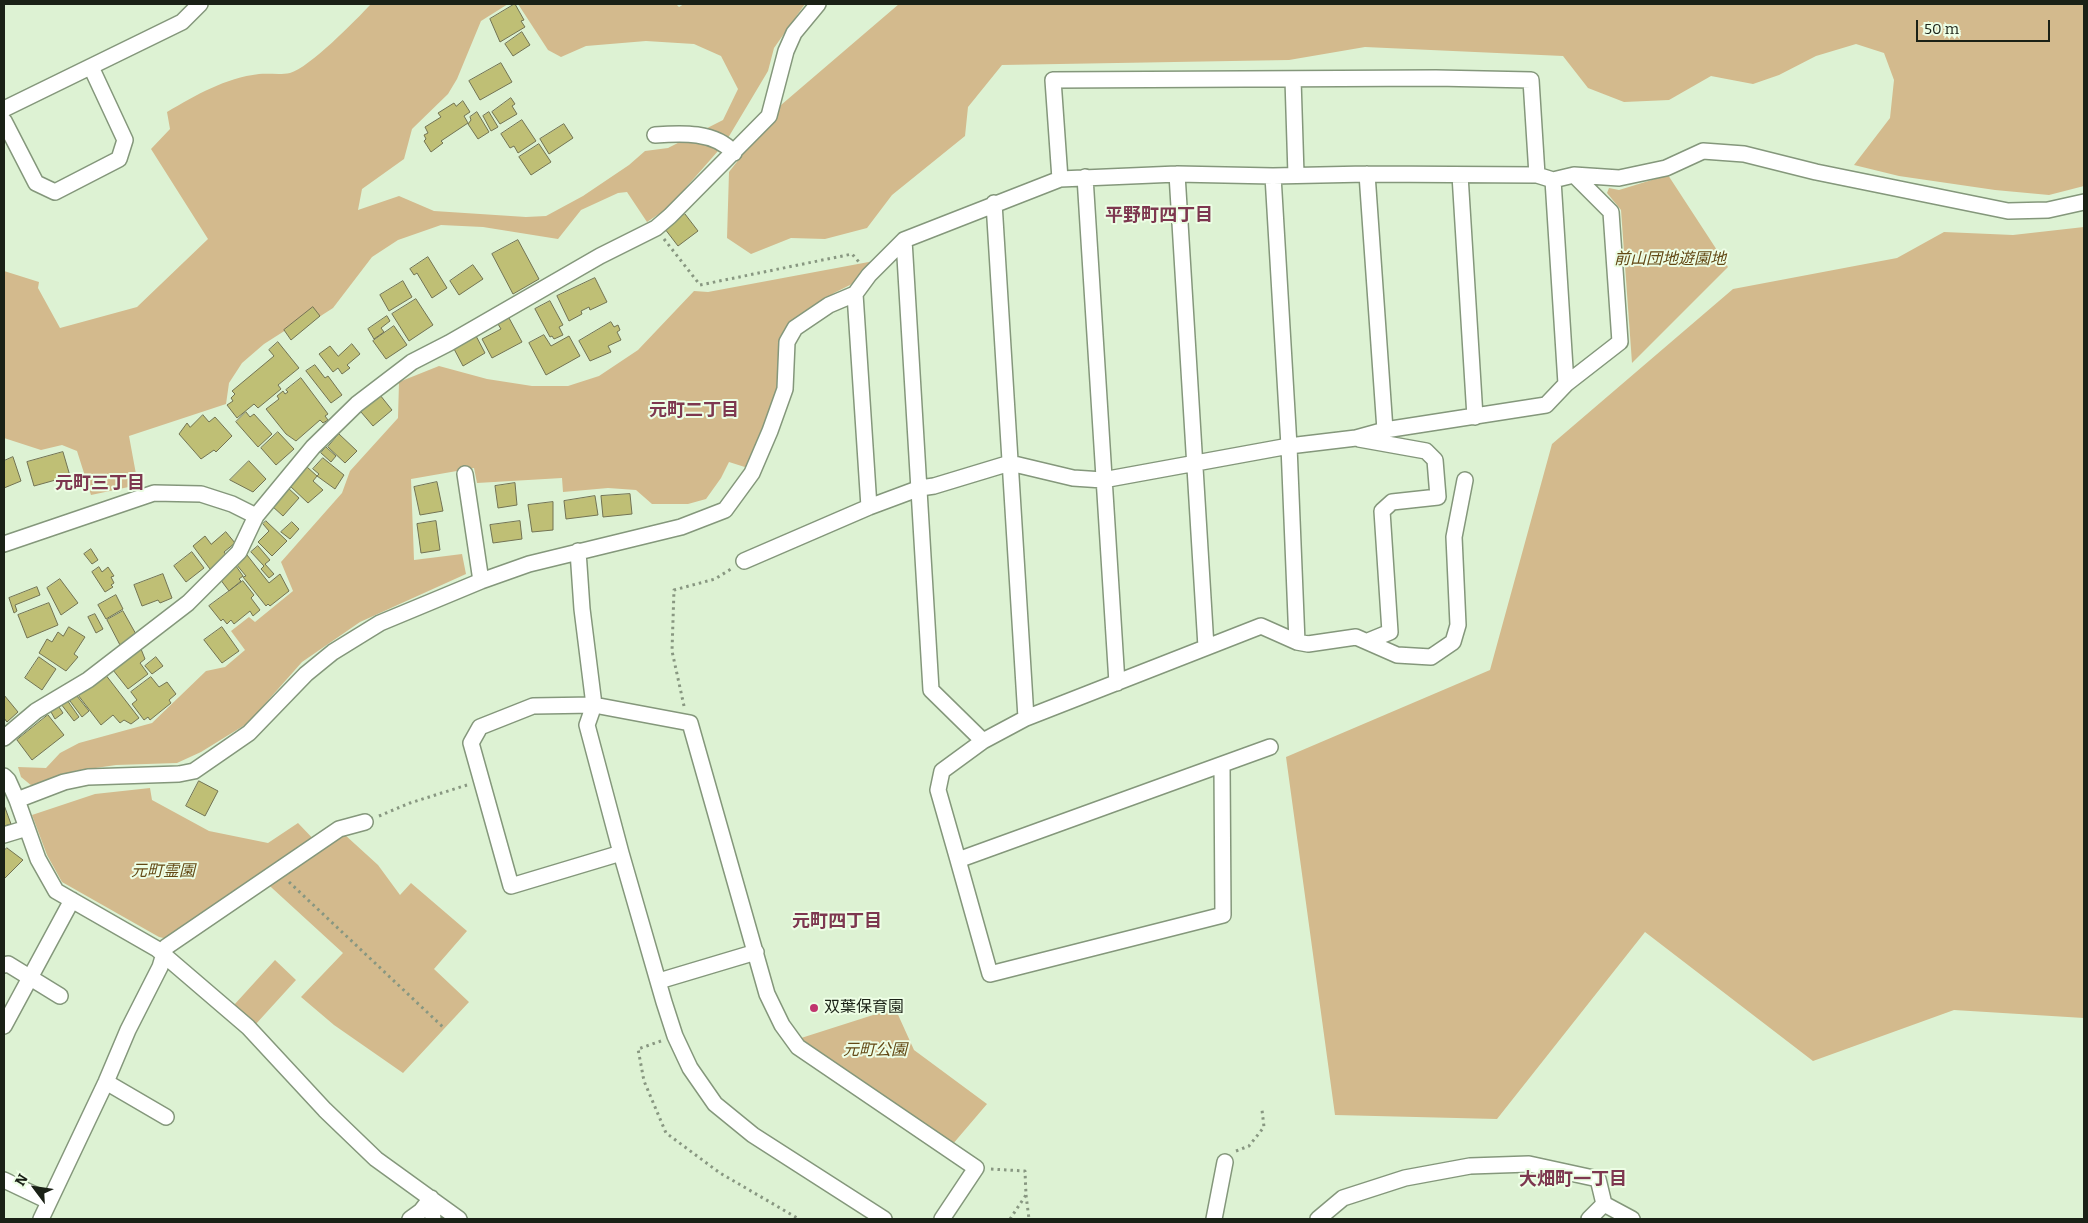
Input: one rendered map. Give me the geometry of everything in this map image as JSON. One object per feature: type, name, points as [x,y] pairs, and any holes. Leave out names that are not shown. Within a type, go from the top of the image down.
[{"type":"street","points":[[4,109],[182,22],[200,4]]},
{"type":"street","points":[[4,738],[36,711],[88,680],[188,604],[239,552],[256,516],[313,447],[357,404],[412,362],[600,256],[656,228],[734,153],[769,116],[786,51],[794,33],[818,4]]},
{"type":"street","points":[[4,121],[36,183],[55,192],[119,159],[125,140],[91,67]]},
{"type":"street","points":[[1060,179],[1053,80],[1436,78],[1531,80],[1537,175]]},
{"type":"street","points":[[1293,79],[1296,175]]},
{"type":"street","points":[[655,135],[684,133],[725,143],[734,153]]},
{"type":"street","points":[[17,800],[64,782],[88,777],[179,774],[194,771],[249,733],[306,674],[333,652],[380,623],[481,581],[529,564],[681,527],[725,510],[752,473],[770,432],[785,389],[787,342],[796,328],[829,305],[854,294],[868,274],[904,240],[994,203],[1060,179],[1177,174],[1273,176],[1367,174],[1537,175],[1553,180],[1574,176],[1620,178],[1666,168],[1703,151],[1744,154],[1816,172],[2008,211],[2048,210],[2084,202]]},
{"type":"street","points":[[1177,174],[1206,647]]},
{"type":"street","points":[[1367,174],[1385,430]]},
{"type":"street","points":[[1460,175],[1475,417]]},
{"type":"street","points":[[1273,176],[1289,446],[1297,642]]},
{"type":"street","points":[[744,561],[869,507],[920,488],[934,486],[1010,462],[1073,478],[1102,480],[1194,465],[1289,446],[1356,438],[1385,430],[1546,405],[1566,384],[1620,342],[1611,212],[1574,176]]},
{"type":"street","points":[[1085,177],[1102,480],[1117,683]]},
{"type":"street","points":[[1553,180],[1566,384]]},
{"type":"street","points":[[994,203],[1026,718]]},
{"type":"street","points":[[904,240],[931,690],[983,741]]},
{"type":"street","points":[[854,294],[869,507]]},
{"type":"street","points":[[1356,438],[1426,451],[1435,460],[1438,497],[1392,502],[1382,511],[1390,632],[1368,641]]},
{"type":"street","points":[[465,474],[481,581]]},
{"type":"street","points":[[1222,766],[1223,915],[990,974],[938,790],[942,772],[983,741],[1026,718],[1261,626],[1297,642],[1308,644],[1356,637],[1397,655],[1431,657],[1453,642],[1458,625],[1454,537],[1465,480]]},
{"type":"street","points":[[4,544],[154,492],[201,494],[232,504],[256,516]]},
{"type":"street","points":[[578,552],[582,609],[594,705],[587,725],[621,852],[675,1036],[690,1068],[715,1104],[753,1134],[884,1219]]},
{"type":"street","points":[[621,852],[511,886],[471,743],[480,728],[533,706],[594,705],[690,723],[767,994],[782,1025],[798,1047],[976,1168],[942,1219]]},
{"type":"street","points":[[958,860],[1222,766],[1270,747]]},
{"type":"street","points":[[4,776],[8,780],[17,800],[26,828],[46,876],[56,891],[157,949],[248,1027],[325,1110],[376,1159],[459,1219]]},
{"type":"street","points":[[42,1219],[48,1201],[106,1082],[128,1030],[160,967],[166,947],[339,829],[365,822]]},
{"type":"street","points":[[4,834],[26,828]]},
{"type":"street","points":[[4,1026],[72,900]]},
{"type":"street","points":[[659,981],[756,952]]},
{"type":"street","points":[[4,965],[8,964],[60,996]]},
{"type":"street","points":[[106,1082],[166,1116]]},
{"type":"street","points":[[1214,1219],[1225,1162]]},
{"type":"street","points":[[1318,1219],[1343,1198],[1406,1178],[1470,1166],[1529,1164],[1598,1179],[1604,1204],[1632,1219]]},
{"type":"street","points":[[4,1180],[48,1201]]},
{"type":"street","points":[[410,1219],[421,1211],[431,1198]]},
{"type":"street","points":[[431,1198],[433,1219]]},
{"type":"street","points":[[1590,1219],[1604,1204]]},
{"type":"path","points":[[656,228],[700,284],[852,254],[868,274]]},
{"type":"path","points":[[690,723],[679,690],[672,650],[674,590],[715,579],[744,561]]},
{"type":"path","points":[[365,822],[410,803],[481,780]]},
{"type":"path","points":[[277,870],[445,1029]]},
{"type":"path","points":[[675,1036],[638,1049],[644,1080],[666,1133],[720,1173],[799,1219]]},
{"type":"path","points":[[1225,1162],[1233,1153],[1249,1146],[1258,1138],[1264,1127],[1262,1110]]},
{"type":"path","points":[[976,1168],[1025,1171],[1028,1219]]},
{"type":"path","points":[[1010,1219],[1026,1194]]},
{"type":"green space","points":[[371,4],[508,4],[481,21],[457,79],[448,94],[412,129],[404,159],[362,189],[358,210],[399,196],[434,211],[526,217],[546,216],[583,196],[629,165],[645,151],[668,148],[723,120],[738,89],[721,56],[694,44],[646,41],[586,46],[561,57],[548,50],[518,4],[676,4],[679,7],[684,4],[805,4],[774,48],[768,71],[725,143],[668,208],[647,222],[627,192],[618,193],[581,210],[558,239],[483,227],[441,225],[398,240],[372,257],[333,308],[316,319],[300,321],[264,344],[242,363],[229,383],[226,404],[129,436],[138,485],[91,495],[77,451],[62,445],[41,450],[4,438],[4,271],[39,282],[38,288],[60,328],[137,307],[208,239],[151,149],[170,129],[167,112],[200,94],[234,79],[259,74],[290,73],[298,69],[332,43]]},
{"type":"green space","points":[[899,4],[2084,4],[2084,186],[2049,195],[1995,190],[1899,176],[1854,165],[1890,118],[1894,80],[1884,53],[1856,44],[1816,56],[1779,75],[1753,84],[1711,76],[1669,100],[1624,102],[1588,88],[1563,56],[1365,47],[1289,60],[1002,65],[968,107],[965,136],[892,195],[867,228],[825,239],[791,238],[751,254],[727,238],[729,172],[781,105]]},
{"type":"green space","name":"前山団地遊園地","points":[[1668,175],[1728,267],[1632,363],[1621,210],[1607,193],[1609,188],[1619,190]]},
{"type":"green space","points":[[2084,227],[2084,1018],[1954,1010],[1813,1061],[1645,932],[1497,1119],[1335,1115],[1286,757],[1490,670],[1552,444],[1733,289],[1897,258],[1944,232],[2013,235]]},
{"type":"green space","points":[[874,261],[854,283],[834,293],[799,320],[780,390],[748,468],[729,462],[721,478],[706,499],[688,504],[652,504],[636,490],[608,488],[563,492],[562,478],[477,483],[474,468],[411,479],[414,560],[462,554],[466,574],[360,622],[302,662],[248,723],[201,752],[177,763],[116,765],[75,771],[32,786],[21,777],[18,767],[46,768],[60,753],[79,743],[152,723],[206,671],[225,667],[245,650],[231,631],[249,617],[255,622],[293,591],[281,562],[342,493],[350,471],[398,418],[399,382],[439,366],[487,379],[532,386],[568,386],[599,376],[638,350],[694,291],[708,292]]},
{"type":"green space","name":"元町霊園","points":[[150,788],[152,800],[209,831],[268,843],[298,823],[320,846],[344,834],[378,865],[400,895],[411,883],[467,931],[434,969],[469,1002],[403,1073],[334,1025],[301,997],[343,953],[260,877],[168,939],[159,937],[62,882],[47,855],[32,815],[95,794]]},
{"type":"green space","points":[[275,960],[296,980],[255,1025],[234,1005]]},
{"type":"green space","name":"元町公園","points":[[895,1008],[914,1050],[987,1104],[952,1145],[798,1039]]},
{"type":"building","points":[[515,4],[524,20],[521,21],[525,27],[500,42],[490,19]]},
{"type":"building","points":[[522,32],[530,45],[513,56],[505,44]]},
{"type":"building","points":[[501,63],[512,82],[480,100],[469,81]]},
{"type":"building","points":[[511,98],[515,104],[512,106],[517,114],[500,124],[492,112]]},
{"type":"building","points":[[463,101],[470,112],[464,116],[468,123],[441,141],[443,143],[431,152],[424,141],[426,139],[424,135],[428,133],[425,127],[441,117],[438,113],[454,103],[456,106]]},
{"type":"building","points":[[477,112],[489,132],[478,139],[468,124],[471,120],[470,117]]},
{"type":"building","points":[[489,112],[498,127],[491,131],[483,116]]},
{"type":"building","points":[[522,120],[536,141],[518,153],[514,146],[510,148],[501,134]]},
{"type":"building","points":[[564,124],[573,138],[549,154],[540,139]]},
{"type":"building","points":[[539,144],[551,162],[531,175],[519,157]]},
{"type":"building","points":[[685,214],[698,231],[678,246],[665,229]]},
{"type":"building","points":[[518,240],[539,279],[513,294],[492,254]]},
{"type":"building","points":[[428,257],[447,288],[432,298],[417,273],[414,275],[410,269]]},
{"type":"building","points":[[473,265],[483,279],[459,295],[450,281]]},
{"type":"building","points":[[595,278],[607,302],[590,310],[589,307],[581,311],[582,314],[569,321],[557,296]]},
{"type":"building","points":[[403,281],[412,297],[389,311],[380,295]]},
{"type":"building","points":[[416,299],[433,325],[409,341],[392,314]]},
{"type":"building","points":[[550,301],[563,325],[559,327],[563,335],[554,339],[552,336],[550,337],[535,309]]},
{"type":"building","points":[[313,307],[320,316],[291,340],[284,330]]},
{"type":"building","points":[[387,316],[390,321],[381,328],[384,332],[374,339],[368,329]]},
{"type":"building","points":[[509,318],[522,342],[492,358],[482,339],[501,329],[498,324]]},
{"type":"building","points":[[611,322],[614,327],[618,325],[620,330],[617,332],[621,340],[608,346],[611,352],[590,361],[579,341]]},
{"type":"building","points":[[394,326],[407,345],[386,359],[373,341]]},
{"type":"building","points":[[475,334],[485,353],[463,366],[453,347]]},
{"type":"building","points":[[544,335],[551,346],[569,336],[580,356],[546,375],[529,343]]},
{"type":"building","points":[[278,342],[299,368],[278,385],[281,389],[258,408],[254,404],[237,418],[227,405],[233,401],[231,398],[235,394],[232,391],[274,356],[269,350]]},
{"type":"building","points":[[352,344],[360,354],[347,365],[350,368],[342,374],[338,368],[333,372],[319,354],[330,346],[338,356]]},
{"type":"building","points":[[315,365],[325,378],[328,376],[342,395],[331,403],[306,371]]},
{"type":"building","points":[[301,378],[328,414],[325,416],[328,420],[323,423],[320,420],[296,441],[286,434],[266,409],[279,399],[277,396],[283,391],[285,394],[288,392],[286,390]]},
{"type":"building","points":[[380,395],[392,410],[373,426],[361,412]]},
{"type":"building","points":[[246,412],[250,417],[254,414],[272,434],[258,447],[236,422]]},
{"type":"building","points":[[203,415],[209,422],[215,417],[232,436],[216,452],[214,450],[201,459],[179,434],[187,423],[190,427]]},
{"type":"building","points":[[278,432],[294,449],[276,465],[261,448]]},
{"type":"building","points":[[339,434],[357,451],[345,463],[328,447]]},
{"type":"building","points":[[326,447],[336,456],[331,462],[321,453]]},
{"type":"building","points":[[63,452],[70,476],[34,486],[27,462]]},
{"type":"building","points":[[13,457],[21,481],[4,488],[4,461]]},
{"type":"building","points":[[323,458],[344,475],[335,489],[317,476],[319,474],[313,469]]},
{"type":"building","points":[[249,461],[266,479],[253,492],[230,480]]},
{"type":"building","points":[[307,467],[317,476],[313,481],[323,490],[308,503],[290,486]]},
{"type":"building","points":[[437,482],[443,511],[420,515],[414,487]]},
{"type":"building","points":[[515,483],[517,505],[498,508],[495,486]]},
{"type":"building","points":[[288,488],[299,498],[283,516],[272,506]]},
{"type":"building","points":[[630,494],[632,514],[603,517],[601,496]]},
{"type":"building","points":[[595,496],[598,515],[566,519],[564,501]]},
{"type":"building","points":[[553,502],[553,530],[532,532],[528,505]]},
{"type":"building","points":[[266,521],[287,541],[272,556],[258,542],[269,531],[263,524]]},
{"type":"building","points":[[436,521],[440,550],[421,553],[417,524]]},
{"type":"building","points":[[520,521],[522,539],[493,543],[490,525]]},
{"type":"building","points":[[292,522],[299,529],[290,539],[281,532]]},
{"type":"building","points":[[226,532],[235,543],[224,552],[227,556],[210,569],[193,546],[205,536],[211,544]]},
{"type":"building","points":[[258,546],[270,560],[265,564],[274,574],[269,578],[261,569],[264,566],[251,552]]},
{"type":"building","points":[[91,549],[98,560],[92,564],[84,554]]},
{"type":"building","points":[[192,552],[204,568],[186,582],[174,566]]},
{"type":"building","points":[[247,555],[269,583],[280,574],[289,591],[270,606],[268,604],[266,606],[243,577],[246,576],[236,564]]},
{"type":"building","points":[[236,566],[243,576],[239,579],[241,581],[229,591],[220,579]]},
{"type":"building","points":[[99,567],[102,572],[108,567],[114,576],[111,577],[114,583],[111,585],[113,587],[105,592],[92,572]]},
{"type":"building","points":[[163,574],[172,598],[160,603],[158,600],[142,606],[134,585]]},
{"type":"building","points":[[60,579],[78,603],[61,615],[47,588]]},
{"type":"building","points":[[243,581],[254,595],[251,598],[260,610],[253,616],[250,611],[234,624],[231,620],[227,624],[223,619],[221,621],[209,606]]},
{"type":"building","points":[[37,587],[40,595],[15,605],[17,611],[14,613],[9,598]]},
{"type":"building","points":[[116,595],[123,609],[106,619],[98,605]]},
{"type":"building","points":[[49,603],[58,625],[27,638],[18,615]]},
{"type":"building","points":[[123,611],[137,636],[120,645],[107,620]]},
{"type":"building","points":[[95,614],[103,629],[96,633],[88,617]]},
{"type":"building","points":[[69,627],[85,637],[74,654],[78,657],[66,671],[39,653],[47,639],[52,642],[58,632],[63,636]]},
{"type":"building","points":[[222,627],[239,651],[222,663],[204,640]]},
{"type":"building","points":[[141,649],[145,659],[140,663],[148,674],[128,689],[113,670]]},
{"type":"building","points":[[39,657],[56,669],[42,690],[25,678]]},
{"type":"building","points":[[156,657],[163,666],[152,674],[145,666]]},
{"type":"building","points":[[105,674],[139,718],[131,724],[124,720],[120,723],[113,715],[101,725],[78,695]]},
{"type":"building","points":[[151,677],[159,687],[167,682],[176,694],[169,700],[171,703],[150,720],[148,717],[144,720],[132,704],[137,700],[131,692]]},
{"type":"building","points":[[4,695],[18,712],[7,722],[4,718]]},
{"type":"building","points":[[77,696],[89,711],[82,717],[70,701]]},
{"type":"building","points":[[67,700],[79,717],[74,721],[61,704]]},
{"type":"building","points":[[59,707],[63,713],[55,719],[51,712]]},
{"type":"building","points":[[48,715],[64,735],[32,760],[17,740]]},
{"type":"building","points":[[199,781],[218,791],[205,816],[186,806]]},
{"type":"building","points":[[4,805],[11,824],[4,826]]},
{"type":"building","points":[[7,848],[23,860],[4,879],[4,851]]},
{"type":"place","name":"双葉保育園","points":[[814,1008]]},
{"type":"district","name":"平野町四丁目","points":[[1159,216]]},
{"type":"district","name":"元町二丁目","points":[[694,411]]},
{"type":"district","name":"元町三丁目","points":[[100,484]]},
{"type":"district","name":"元町四丁目","points":[[837,922]]},
{"type":"district","name":"大畑町一丁目","points":[[1573,1180]]}]
